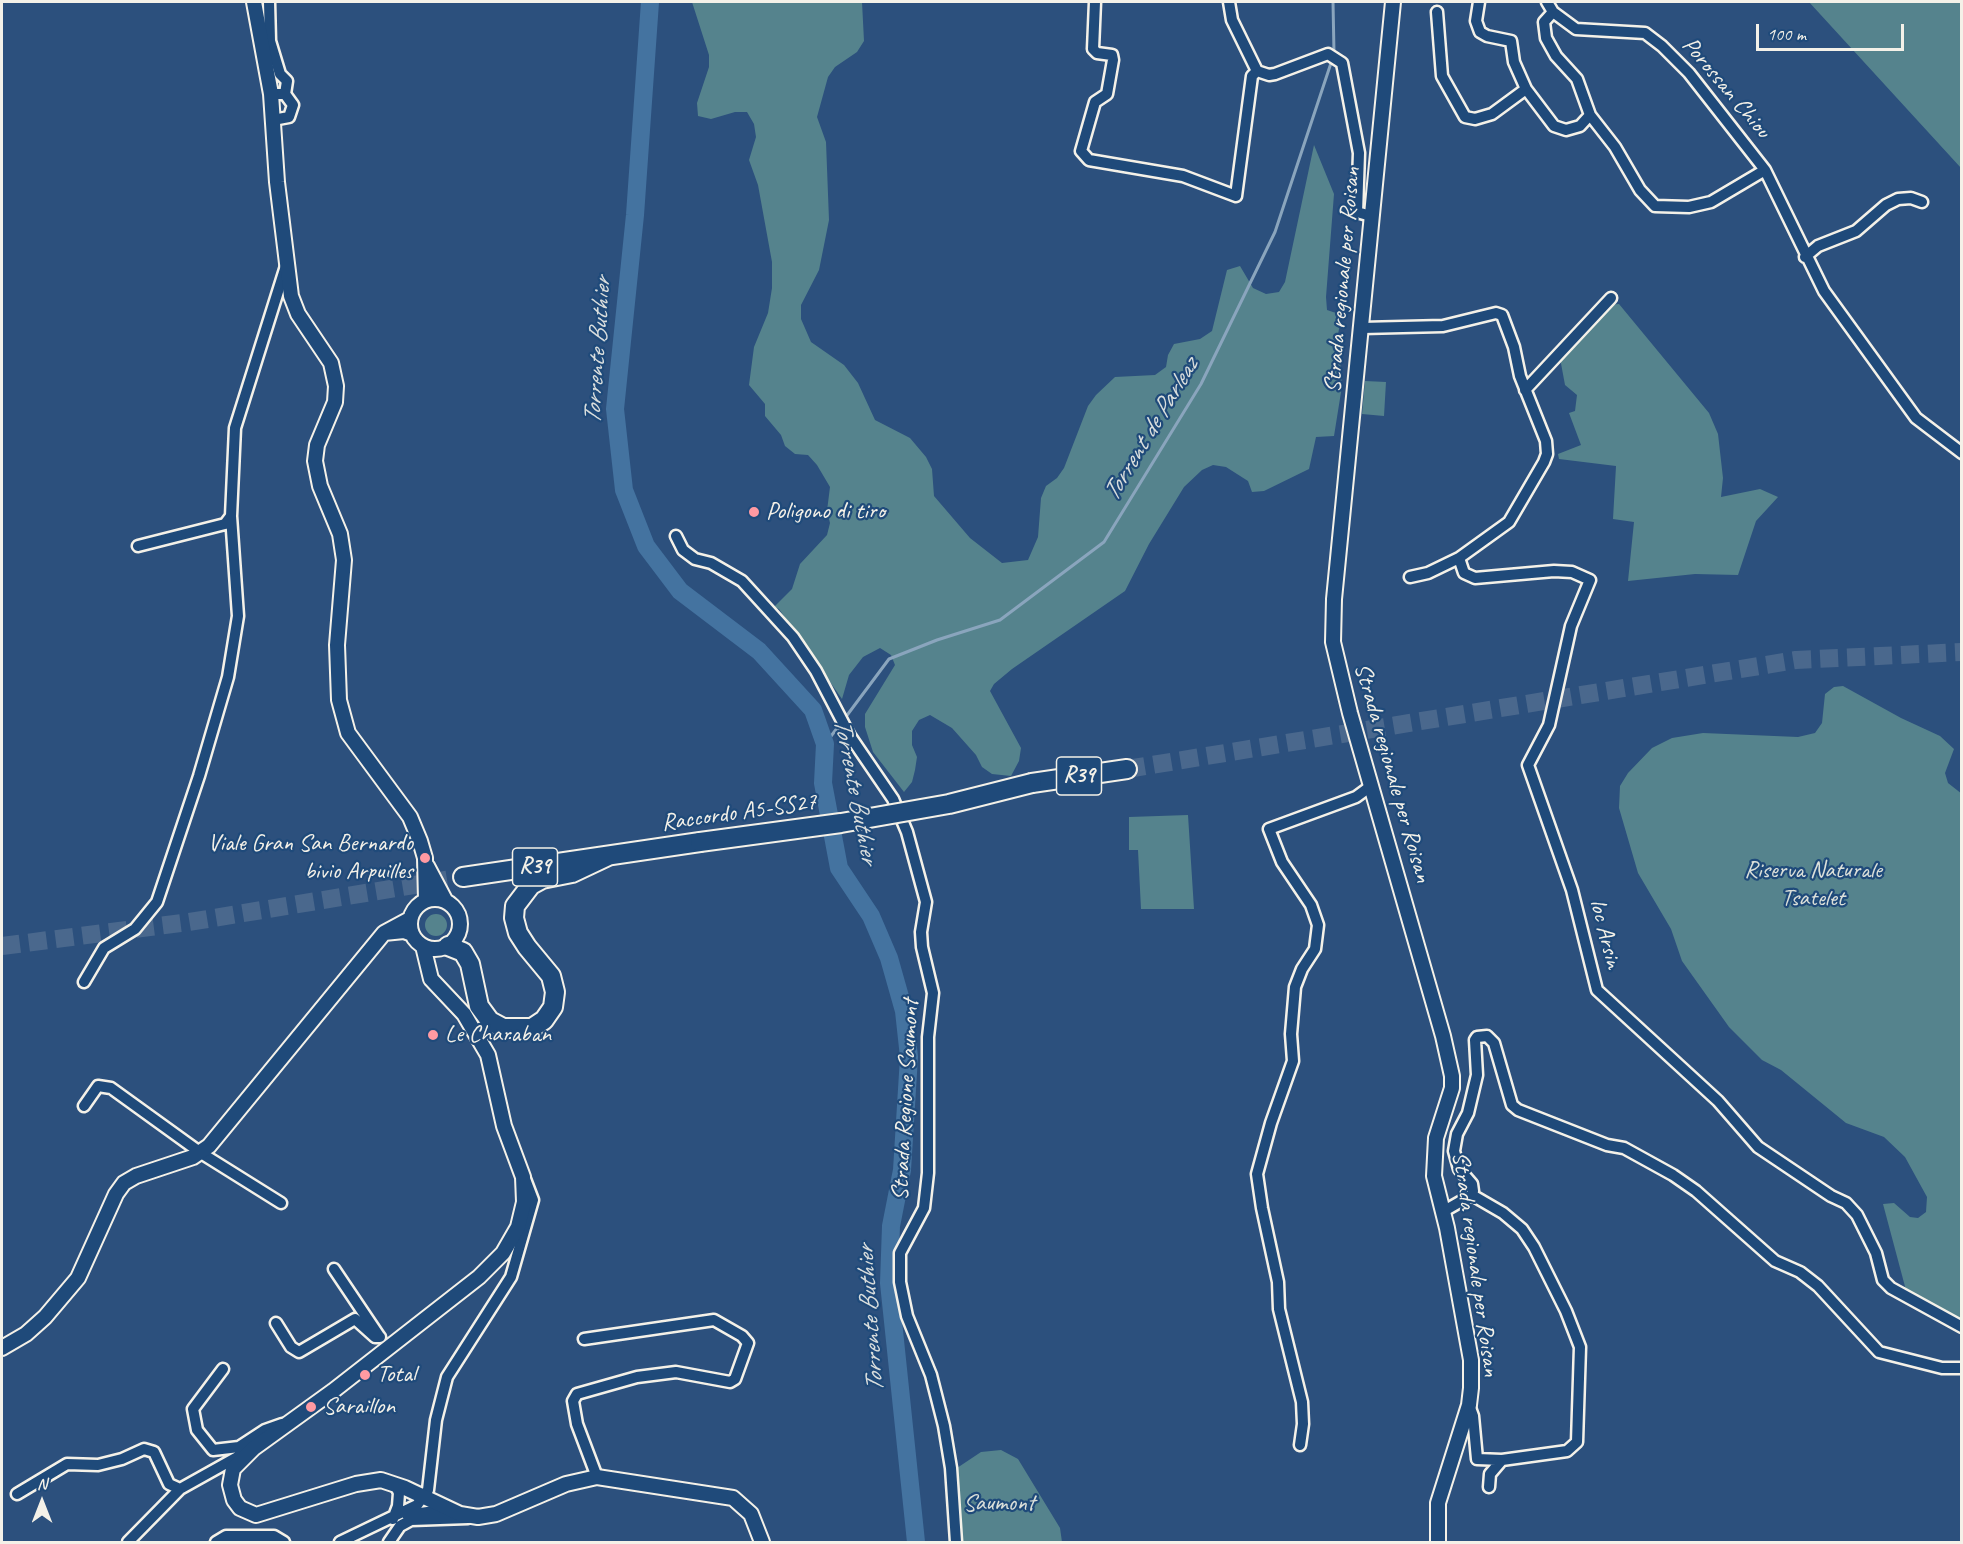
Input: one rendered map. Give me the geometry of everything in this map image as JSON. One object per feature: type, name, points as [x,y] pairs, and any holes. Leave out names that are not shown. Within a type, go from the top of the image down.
[{"type":"highway","name":"Raccordo A5-SS27","points":[[463,877],[851,821],[949,804],[1032,783],[1127,769]]},
{"type":"highway","points":[[443,947],[463,952],[470,964],[479,1006],[490,1021],[503,1028],[532,1028],[544,1020],[553,1007],[555,992],[551,976],[526,947],[518,933],[514,918],[515,906],[531,885],[542,879],[572,873],[608,856]]},
{"type":"main road","points":[[254,2],[271,94],[286,266],[298,314],[331,363],[336,386],[334,402],[317,445],[315,461],[320,486],[339,534],[344,560],[338,645],[339,700],[348,733],[410,817],[425,861],[445,900],[455,907],[461,925],[457,937],[432,959],[436,984]]},
{"type":"main road","name":"Strada regionale per Roisan","points":[[1393,2],[1334,599],[1333,642],[1342,685],[1451,1066],[1452,1088],[1433,1153],[1434,1176],[1443,1211],[1471,1360],[1469,1406],[1438,1503],[1438,1542]]},
{"type":"main road","points":[[425,861],[426,900]]},
{"type":"main road","points":[[2,1348],[26,1334],[45,1317],[78,1278],[116,1194],[124,1183],[136,1176],[201,1153],[384,933],[410,919],[416,908],[426,900],[445,900]]},
{"type":"main road","points":[[410,919],[412,934]]},
{"type":"main road","points":[[384,933],[404,931],[412,934],[423,946],[426,968],[436,984],[464,1014],[488,1055],[504,1126],[523,1177],[523,1212],[512,1241],[479,1276],[384,1342],[291,1421],[254,1448],[233,1469],[230,1485],[234,1500],[240,1508],[256,1515],[356,1484],[381,1480],[395,1484],[448,1509],[478,1517],[496,1514],[566,1484],[597,1478],[733,1498],[751,1514],[762,1542]]},
{"type":"main road","points":[[423,946],[443,947]]},
{"type":"street","points":[[268,2],[270,41],[280,74],[287,81],[285,94],[293,105],[292,113],[285,119],[273,120]]},
{"type":"street","points":[[1095,2],[1093,49],[1097,53],[1112,56],[1113,60],[1107,94],[1095,102],[1081,151],[1089,160],[1183,176],[1236,196],[1251,76],[1257,71]]},
{"type":"street","points":[[1229,2],[1232,20],[1257,71],[1269,75],[1275,74],[1328,54],[1339,60],[1344,69],[1359,153],[1357,212],[1371,216]]},
{"type":"street","points":[[1479,2],[1476,21],[1480,32],[1486,36],[1511,41],[1514,62],[1526,89],[1554,126],[1566,129],[1580,126],[1590,115]]},
{"type":"street","name":"Porossan Chiou","points":[[1547,2],[1553,12],[1566,24],[1576,29],[1634,31],[1656,40],[1689,73],[1767,174],[1805,257],[1824,291],[1916,418],[1962,453]]},
{"type":"street","points":[[1437,12],[1442,76],[1465,117],[1475,119],[1492,114],[1526,89]]},
{"type":"street","points":[[1553,12],[1544,22],[1546,38],[1556,56],[1577,79],[1590,115],[1615,147],[1640,190],[1655,206],[1689,207],[1711,202],[1767,174]]},
{"type":"street","points":[[271,94],[285,94]]},
{"type":"street","points":[[1805,257],[1818,246],[1856,231],[1886,205],[1898,199],[1911,198],[1922,202]]},
{"type":"street","points":[[84,982],[104,948],[135,929],[157,902],[200,776],[228,677],[238,616],[231,516],[235,428],[286,266]]},
{"type":"street","points":[[1525,390],[1611,298]]},
{"type":"street","points":[[1362,328],[1443,326],[1496,313],[1502,315],[1525,390],[1548,449],[1544,462],[1509,522],[1459,558],[1428,573],[1410,577]]},
{"type":"street","points":[[138,546],[225,524],[231,516]]},
{"type":"street","name":"Strada Regione Saumont","points":[[676,536],[683,550],[695,559],[711,563],[742,581],[793,637],[830,695],[850,736],[893,799],[907,832],[926,902],[921,939],[933,993],[928,1037],[928,1173],[924,1208],[900,1253],[900,1282],[907,1316],[931,1375],[944,1426],[951,1468],[956,1542]]},
{"type":"street","name":"loc Arsin","points":[[1459,558],[1464,573],[1476,578],[1554,571],[1572,572],[1590,580],[1571,626],[1549,725],[1528,765],[1572,890],[1597,990],[1718,1101],[1758,1147],[1831,1196],[1846,1203],[1857,1215],[1876,1253],[1883,1280],[1891,1288],[1962,1327]]},
{"type":"street","points":[[1300,1445],[1303,1424],[1302,1402],[1279,1309],[1278,1282],[1257,1174],[1271,1123],[1293,1061],[1291,1034],[1295,987],[1316,949],[1318,926],[1311,905],[1282,862],[1269,829],[1356,797],[1371,786]]},
{"type":"street","points":[[1472,1195],[1472,1184],[1459,1169],[1454,1151],[1457,1134],[1468,1113],[1476,1075],[1476,1040],[1482,1035],[1487,1036],[1494,1043],[1512,1105],[1518,1110],[1607,1145],[1624,1148],[1673,1175],[1696,1191],[1775,1261],[1800,1272],[1818,1286],[1879,1352],[1942,1368],[1962,1368]]},
{"type":"street","points":[[84,1106],[98,1086],[105,1085],[201,1153],[281,1203]]},
{"type":"street","points":[[340,1542],[393,1519],[417,1505],[428,1490],[435,1420],[447,1377],[511,1277],[533,1200],[523,1177]]},
{"type":"street","points":[[1443,1211],[1472,1195]]},
{"type":"street","points":[[1469,1406],[1473,1416],[1476,1459],[1502,1460],[1567,1451],[1577,1442],[1580,1347],[1566,1311],[1534,1247],[1522,1229],[1503,1213],[1472,1195]]},
{"type":"street","points":[[334,1269],[384,1342]]},
{"type":"street","points":[[276,1323],[291,1347],[299,1352],[355,1319],[384,1342]]},
{"type":"street","points":[[584,1339],[714,1320],[742,1336],[748,1343],[735,1379],[730,1382],[676,1372],[637,1377],[577,1394],[573,1401],[577,1424],[597,1478]]},
{"type":"street","points":[[223,1369],[193,1409],[197,1430],[213,1450],[238,1447],[265,1430],[291,1421]]},
{"type":"street","points":[[128,1542],[180,1489],[254,1448]]},
{"type":"street","points":[[16,1494],[67,1464],[98,1466],[144,1449],[154,1452],[169,1484],[180,1489]]},
{"type":"street","points":[[1489,1487],[1490,1474],[1502,1460]]},
{"type":"street","points":[[393,1519],[398,1506],[399,1493],[395,1484]]},
{"type":"street","points":[[393,1519],[429,1510],[448,1509]]},
{"type":"street","points":[[389,1542],[400,1526],[411,1520],[478,1517]]},
{"type":"street","points":[[216,1542],[226,1536],[274,1536],[284,1542]]},
{"type":"green space","points":[[692,2],[862,2],[864,41],[857,52],[835,67],[828,77],[817,117],[826,142],[829,220],[819,270],[801,305],[801,319],[811,342],[844,365],[858,383],[875,420],[910,438],[926,457],[932,469],[934,496],[970,538],[1002,563],[1028,560],[1038,537],[1041,498],[1046,486],[1057,478],[1064,468],[1088,406],[1096,395],[1115,377],[1155,375],[1166,367],[1168,355],[1174,344],[1200,339],[1212,331],[1227,270],[1240,266],[1253,288],[1266,294],[1279,292],[1285,282],[1314,145],[1334,194],[1326,297],[1327,310],[1342,315],[1338,334],[1342,386],[1334,436],[1316,437],[1309,469],[1264,491],[1252,492],[1248,481],[1226,467],[1213,465],[1202,470],[1184,487],[1149,544],[1125,591],[1012,669],[994,684],[990,691],[1021,748],[1019,761],[1011,776],[992,774],[982,767],[976,755],[952,728],[930,715],[919,720],[912,731],[912,745],[917,757],[912,782],[904,792],[873,752],[865,727],[865,714],[895,665],[891,655],[880,648],[863,657],[849,675],[842,699],[779,609],[774,607],[792,589],[800,564],[827,535],[830,523],[827,511],[830,487],[808,455],[795,454],[785,446],[781,435],[765,416],[765,404],[749,385],[754,347],[768,313],[772,288],[772,262],[758,185],[749,160],[756,137],[754,124],[747,112],[735,112],[711,119],[698,116],[697,103],[709,67],[709,55]]},
{"type":"green space","points":[[1809,2],[1961,2],[1961,168]]},
{"type":"green space","points":[[1619,304],[1709,413],[1718,434],[1723,478],[1721,497],[1760,489],[1778,497],[1756,521],[1738,575],[1695,574],[1628,581],[1634,522],[1613,519],[1616,466],[1559,459],[1558,454],[1581,445],[1569,413],[1575,411],[1577,395],[1565,385],[1560,358],[1608,305]]},
{"type":"green space","points":[[1365,381],[1386,382],[1384,416],[1362,414]]},
{"type":"green space","name":"Riserva Naturale Tsatelet","points":[[1843,686],[1901,718],[1940,736],[1954,749],[1945,773],[1948,783],[1962,794],[1961,1324],[1907,1294],[1883,1204],[1894,1203],[1910,1217],[1918,1218],[1926,1212],[1927,1197],[1905,1157],[1884,1137],[1846,1123],[1781,1070],[1762,1060],[1729,1027],[1682,961],[1671,929],[1638,873],[1619,808],[1620,786],[1628,773],[1652,748],[1672,738],[1703,733],[1798,737],[1815,733],[1822,723],[1825,694],[1834,687]]},
{"type":"green space","points":[[1188,815],[1194,909],[1141,909],[1138,850],[1129,850],[1129,817]]},
{"type":"green space","points":[[436,914],[444,917],[447,925],[444,933],[436,936],[428,933],[425,925],[428,917]]},
{"type":"green space","name":"Saumont","points":[[1001,1450],[1018,1459],[1060,1528],[1062,1542],[961,1542],[957,1468],[981,1452]]},
{"type":"waterway","name":"Torrent de Parleaz","points":[[650,2],[635,215],[615,409],[624,490],[646,546],[680,591],[759,651],[813,710],[825,744],[823,783],[839,868],[871,916],[889,958],[904,1011],[909,1057],[902,1170],[891,1226],[889,1283],[916,1542]]},
{"type":"waterway","name":"Torrent de Parleaz","points":[[1333,2],[1334,53]]},
{"type":"waterway","name":"Torrent de Parleaz","points":[[845,718],[889,659],[937,640],[1000,620],[1104,542],[1201,384],[1275,232],[1332,60]]},
{"type":"waterway","name":"Torrent de Parleaz","points":[[825,744],[841,723]]},
{"type":"tunnel","points":[[1127,769],[1796,660],[1962,652]]},
{"type":"tunnel","points":[[2,946],[189,922],[463,877]]},
{"type":"place","name":"Poligono di tiro","points":[[754,512]]},
{"type":"place","name":"Viale Gran San Bernardo bivio Arpuilles","points":[[425,858]]},
{"type":"place","name":"Le Charaban","points":[[433,1035]]},
{"type":"place","name":"Total","points":[[365,1375]]},
{"type":"place","name":"Saraillon","points":[[311,1407]]},
{"type":"water label","name":"Torrente Buthier","points":[[598,351]]},
{"type":"water label","name":"Torrente Buthier","points":[[855,791]]},
{"type":"water label","name":"Torrente Buthier","points":[[871,1319]]}]
